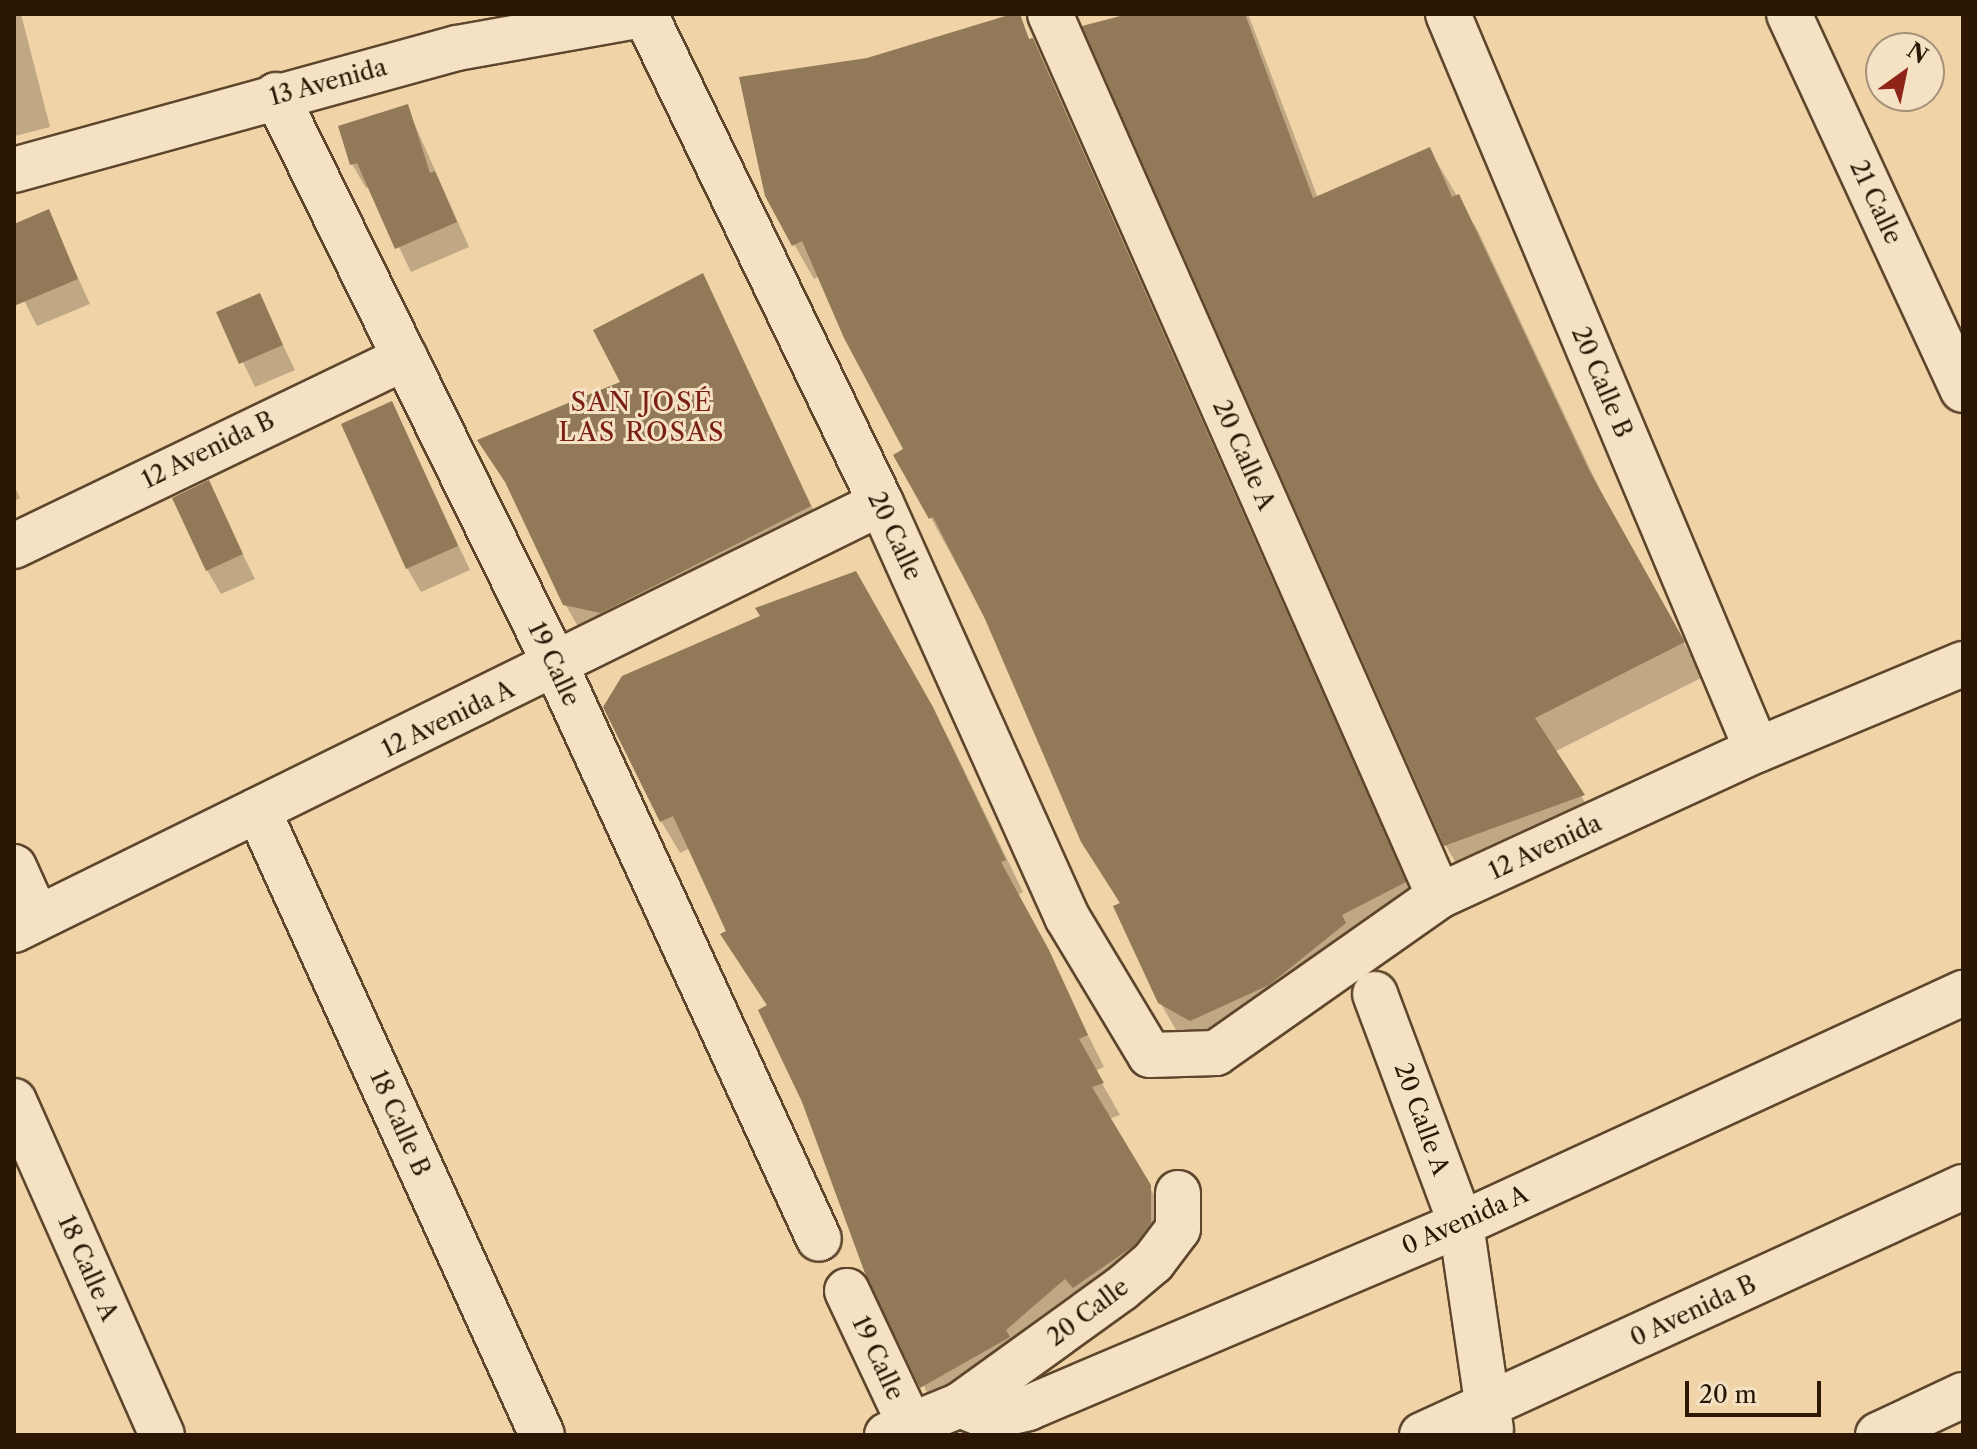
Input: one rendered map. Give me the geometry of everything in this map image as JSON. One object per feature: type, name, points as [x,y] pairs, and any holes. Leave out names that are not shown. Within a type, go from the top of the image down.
[{"type":"street","name":"13 Avenida","points":[[14,170],[276,95],[453,31],[646,14]]},
{"type":"street","name":"20 Calle","points":[[646,14],[881,503],[1067,917],[1150,1055]]},
{"type":"street","name":"20 Calle A","points":[[1050,14],[1439,896]]},
{"type":"street","name":"20 Calle B","points":[[1448,14],[1757,750]]},
{"type":"street","name":"21 Calle","points":[[1789,14],[1963,390]]},
{"type":"street","name":"19 Calle","points":[[276,95],[556,666],[819,1239]]},
{"type":"street","name":"12 Avenida B","points":[[14,546],[405,358]]},
{"type":"street","name":"12 Avenida A","points":[[26,924],[556,666],[881,503]]},
{"type":"street","name":"12 Avenida","points":[[1150,1055],[1216,1053],[1439,896],[1757,750],[1963,664]]},
{"type":"street","name":"18 Calle B","points":[[258,810],[542,1435]]},
{"type":"street","points":[[14,867],[26,924]]},
{"type":"street","name":"0 Avenida A","points":[[960,1405],[990,1417],[1028,1408],[1461,1224],[1963,993]]},
{"type":"street","name":"20 Calle A","points":[[1375,994],[1461,1224],[1491,1419]]},
{"type":"street","name":"18 Calle A","points":[[14,1101],[162,1435]]},
{"type":"street","name":"0 Avenida B","points":[[1422,1435],[1491,1419],[1963,1187]]},
{"type":"street","name":"20 Calle","points":[[899,1430],[960,1405],[1153,1262],[1178,1229],[1178,1193]]},
{"type":"street","name":"19 Calle","points":[[847,1291],[899,1430]]},
{"type":"street","points":[[1878,1435],[1963,1395]]},
{"type":"building","points":[[1020,14],[1029,39],[1033,38],[1406,882],[1342,915],[1346,923],[1269,985],[1190,1021],[1158,1003],[1113,906],[1120,903],[1081,842],[985,619],[933,517],[929,519],[893,455],[903,449],[844,338],[802,241],[792,246],[765,196],[739,77],[867,58]]},
{"type":"building","points":[[1128,14],[1245,14],[1313,198],[1430,147],[1452,197],[1459,194],[1589,470],[1685,642],[1535,718],[1585,795],[1444,846],[1082,26]]},
{"type":"building","points":[[408,104],[430,173],[435,171],[457,222],[395,249],[357,163],[350,165],[338,126]]},
{"type":"building","points":[[49,209],[78,279],[14,306],[14,224]]},
{"type":"building","points":[[703,273],[811,506],[601,613],[563,605],[505,482],[477,440],[620,382],[593,330]]},
{"type":"building","points":[[260,293],[283,345],[239,364],[216,312]]},
{"type":"building","points":[[392,401],[458,546],[406,569],[341,424]]},
{"type":"building","points":[[209,480],[243,554],[206,571],[172,498]]},
{"type":"building","points":[[856,571],[933,707],[1006,860],[1001,862],[1049,950],[1088,1035],[1079,1039],[1104,1083],[1092,1087],[1151,1185],[1151,1223],[1135,1245],[1073,1288],[1065,1279],[1006,1330],[1010,1337],[920,1388],[866,1276],[802,1102],[758,1010],[767,1005],[720,934],[726,931],[673,816],[660,822],[603,707],[622,676],[760,616],[755,608]]},
{"type":"district","name":"SAN JOSÉ LAS ROSAS","points":[[642,418]]}]
